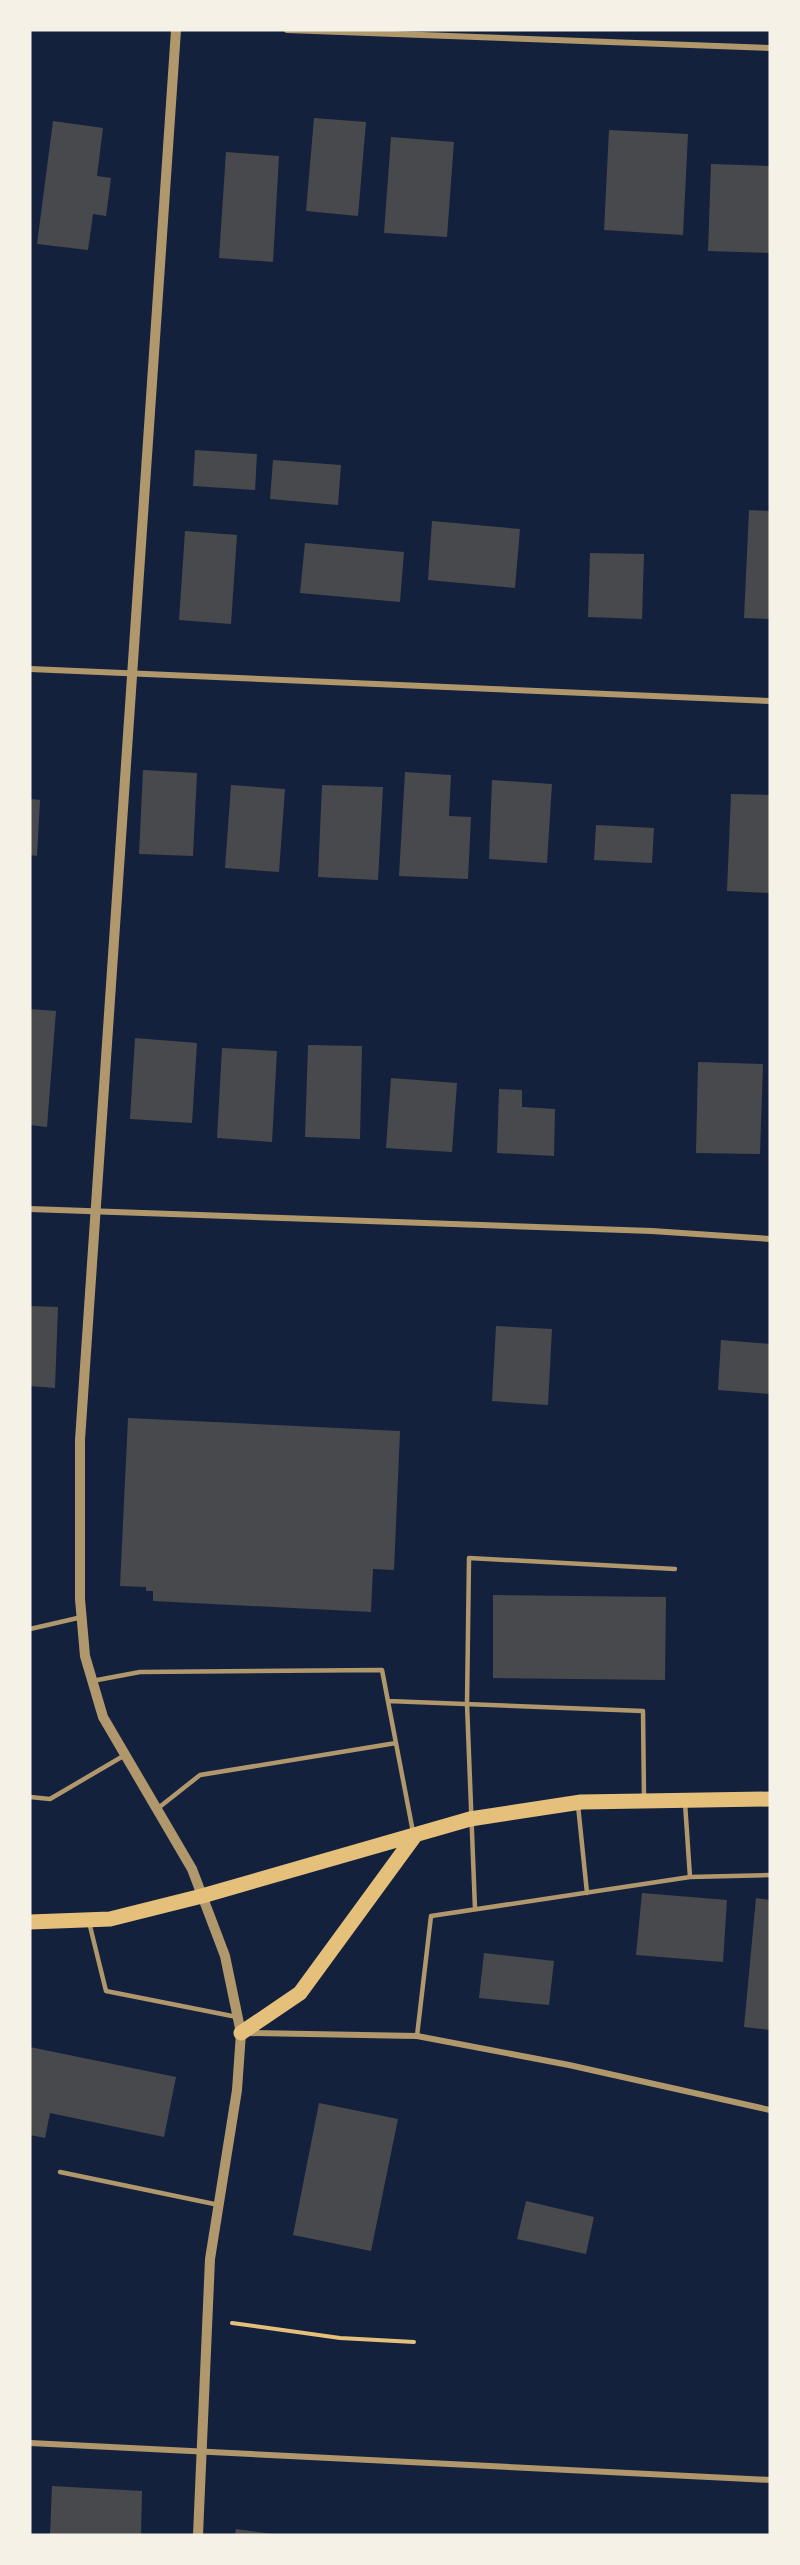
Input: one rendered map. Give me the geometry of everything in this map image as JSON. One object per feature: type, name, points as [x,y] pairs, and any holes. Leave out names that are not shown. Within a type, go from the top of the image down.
[{"type":"main road","points":[[30,1922],[110,1919],[202,1896],[414,1837],[470,1819],[578,1802],[770,1799]]},
{"type":"main road","points":[[241,2033],[300,1993],[414,1837]]},
{"type":"street","points":[[176,30],[80,1440],[82,1617],[85,1656],[103,1717],[192,1869],[225,1956],[241,2033],[237,2090],[210,2259],[198,2535]]},
{"type":"street","points":[[287,30],[770,48]]},
{"type":"street","points":[[30,669],[770,701]]},
{"type":"street","points":[[30,1209],[652,1231],[770,1239]]},
{"type":"street","points":[[241,2033],[417,2036],[569,2065],[770,2110]]},
{"type":"street","points":[[30,2443],[770,2480]]},
{"type":"lane","points":[[475,1909],[467,1704],[469,1558],[675,1569]]},
{"type":"lane","points":[[30,1629],[82,1617]]},
{"type":"lane","points":[[92,1681],[140,1672],[382,1670],[414,1837]]},
{"type":"lane","points":[[388,1701],[643,1711],[644,1801]]},
{"type":"lane","points":[[157,1809],[200,1775],[396,1743]]},
{"type":"lane","points":[[30,1797],[50,1799],[125,1755]]},
{"type":"lane","points":[[685,1800],[690,1877]]},
{"type":"lane","points":[[578,1802],[587,1893]]},
{"type":"lane","points":[[417,2036],[431,1916],[690,1877],[770,1875]]},
{"type":"lane","points":[[89,1920],[106,1991],[238,2017]]},
{"type":"lane","points":[[60,2172],[219,2205]]},
{"type":"path","points":[[207,2320],[340,2338],[414,2342]]},
{"type":"building","points":[[314,118],[366,122],[358,216],[306,211]]},
{"type":"building","points":[[53,121],[103,128],[97,176],[111,178],[106,216],[93,214],[88,250],[37,244]]},
{"type":"building","points":[[609,130],[688,134],[683,235],[604,230]]},
{"type":"building","points":[[391,137],[454,142],[447,237],[384,233]]},
{"type":"building","points":[[226,152],[279,156],[273,262],[219,258]]},
{"type":"building","points":[[711,164],[770,166],[770,253],[708,251]]},
{"type":"building","points":[[195,450],[257,454],[255,490],[193,486]]},
{"type":"building","points":[[273,460],[341,465],[338,505],[270,499]]},
{"type":"building","points":[[749,510],[770,511],[770,619],[744,618]]},
{"type":"building","points":[[432,521],[520,529],[515,588],[428,580]]},
{"type":"building","points":[[185,531],[237,535],[231,624],[179,620]]},
{"type":"building","points":[[305,543],[404,552],[400,602],[300,593]]},
{"type":"building","points":[[590,553],[644,554],[642,619],[588,617]]},
{"type":"building","points":[[143,770],[197,773],[193,856],[139,854]]},
{"type":"building","points":[[405,772],[451,775],[449,816],[471,817],[468,879],[399,876]]},
{"type":"building","points":[[492,780],[552,784],[547,863],[489,859]]},
{"type":"building","points":[[231,785],[285,789],[279,872],[225,868]]},
{"type":"building","points":[[322,785],[383,787],[378,880],[318,877]]},
{"type":"building","points":[[731,794],[770,795],[770,893],[727,891]]},
{"type":"building","points":[[30,799],[40,800],[37,856],[30,855]]},
{"type":"building","points":[[596,825],[654,828],[652,863],[594,860]]},
{"type":"building","points":[[30,1009],[56,1011],[47,1127],[30,1125]]},
{"type":"building","points":[[135,1038],[197,1043],[192,1123],[130,1119]]},
{"type":"building","points":[[308,1045],[362,1046],[360,1139],[305,1137]]},
{"type":"building","points":[[222,1048],[277,1051],[272,1142],[217,1138]]},
{"type":"building","points":[[698,1062],[763,1064],[760,1154],[696,1153]]},
{"type":"building","points":[[391,1078],[457,1083],[452,1152],[386,1148]]},
{"type":"building","points":[[499,1089],[522,1090],[522,1107],[555,1109],[554,1156],[497,1153]]},
{"type":"building","points":[[30,1306],[58,1307],[55,1388],[30,1386]]},
{"type":"building","points":[[496,1326],[552,1329],[548,1405],[492,1401]]},
{"type":"building","points":[[721,1340],[770,1344],[770,1394],[718,1390]]},
{"type":"building","points":[[128,1418],[400,1431],[394,1570],[373,1569],[371,1612],[153,1601],[153,1591],[146,1591],[146,1587],[120,1586]]},
{"type":"building","points":[[493,1595],[666,1597],[665,1680],[493,1678]]},
{"type":"building","points":[[642,1893],[727,1900],[723,1962],[636,1955]]},
{"type":"building","points":[[756,1898],[770,1900],[770,2030],[744,2027]]},
{"type":"building","points":[[484,1953],[554,1961],[549,2005],[479,1998]]},
{"type":"building","points":[[30,2047],[176,2077],[164,2137],[50,2113],[45,2138],[30,2135]]},
{"type":"building","points":[[319,2103],[398,2119],[371,2251],[293,2235]]},
{"type":"building","points":[[526,2201],[594,2217],[586,2254],[517,2239]]},
{"type":"building","points":[[52,2486],[142,2491],[141,2535],[50,2535]]},
{"type":"building","points":[[236,2529],[273,2534],[273,2535],[235,2535]]}]
